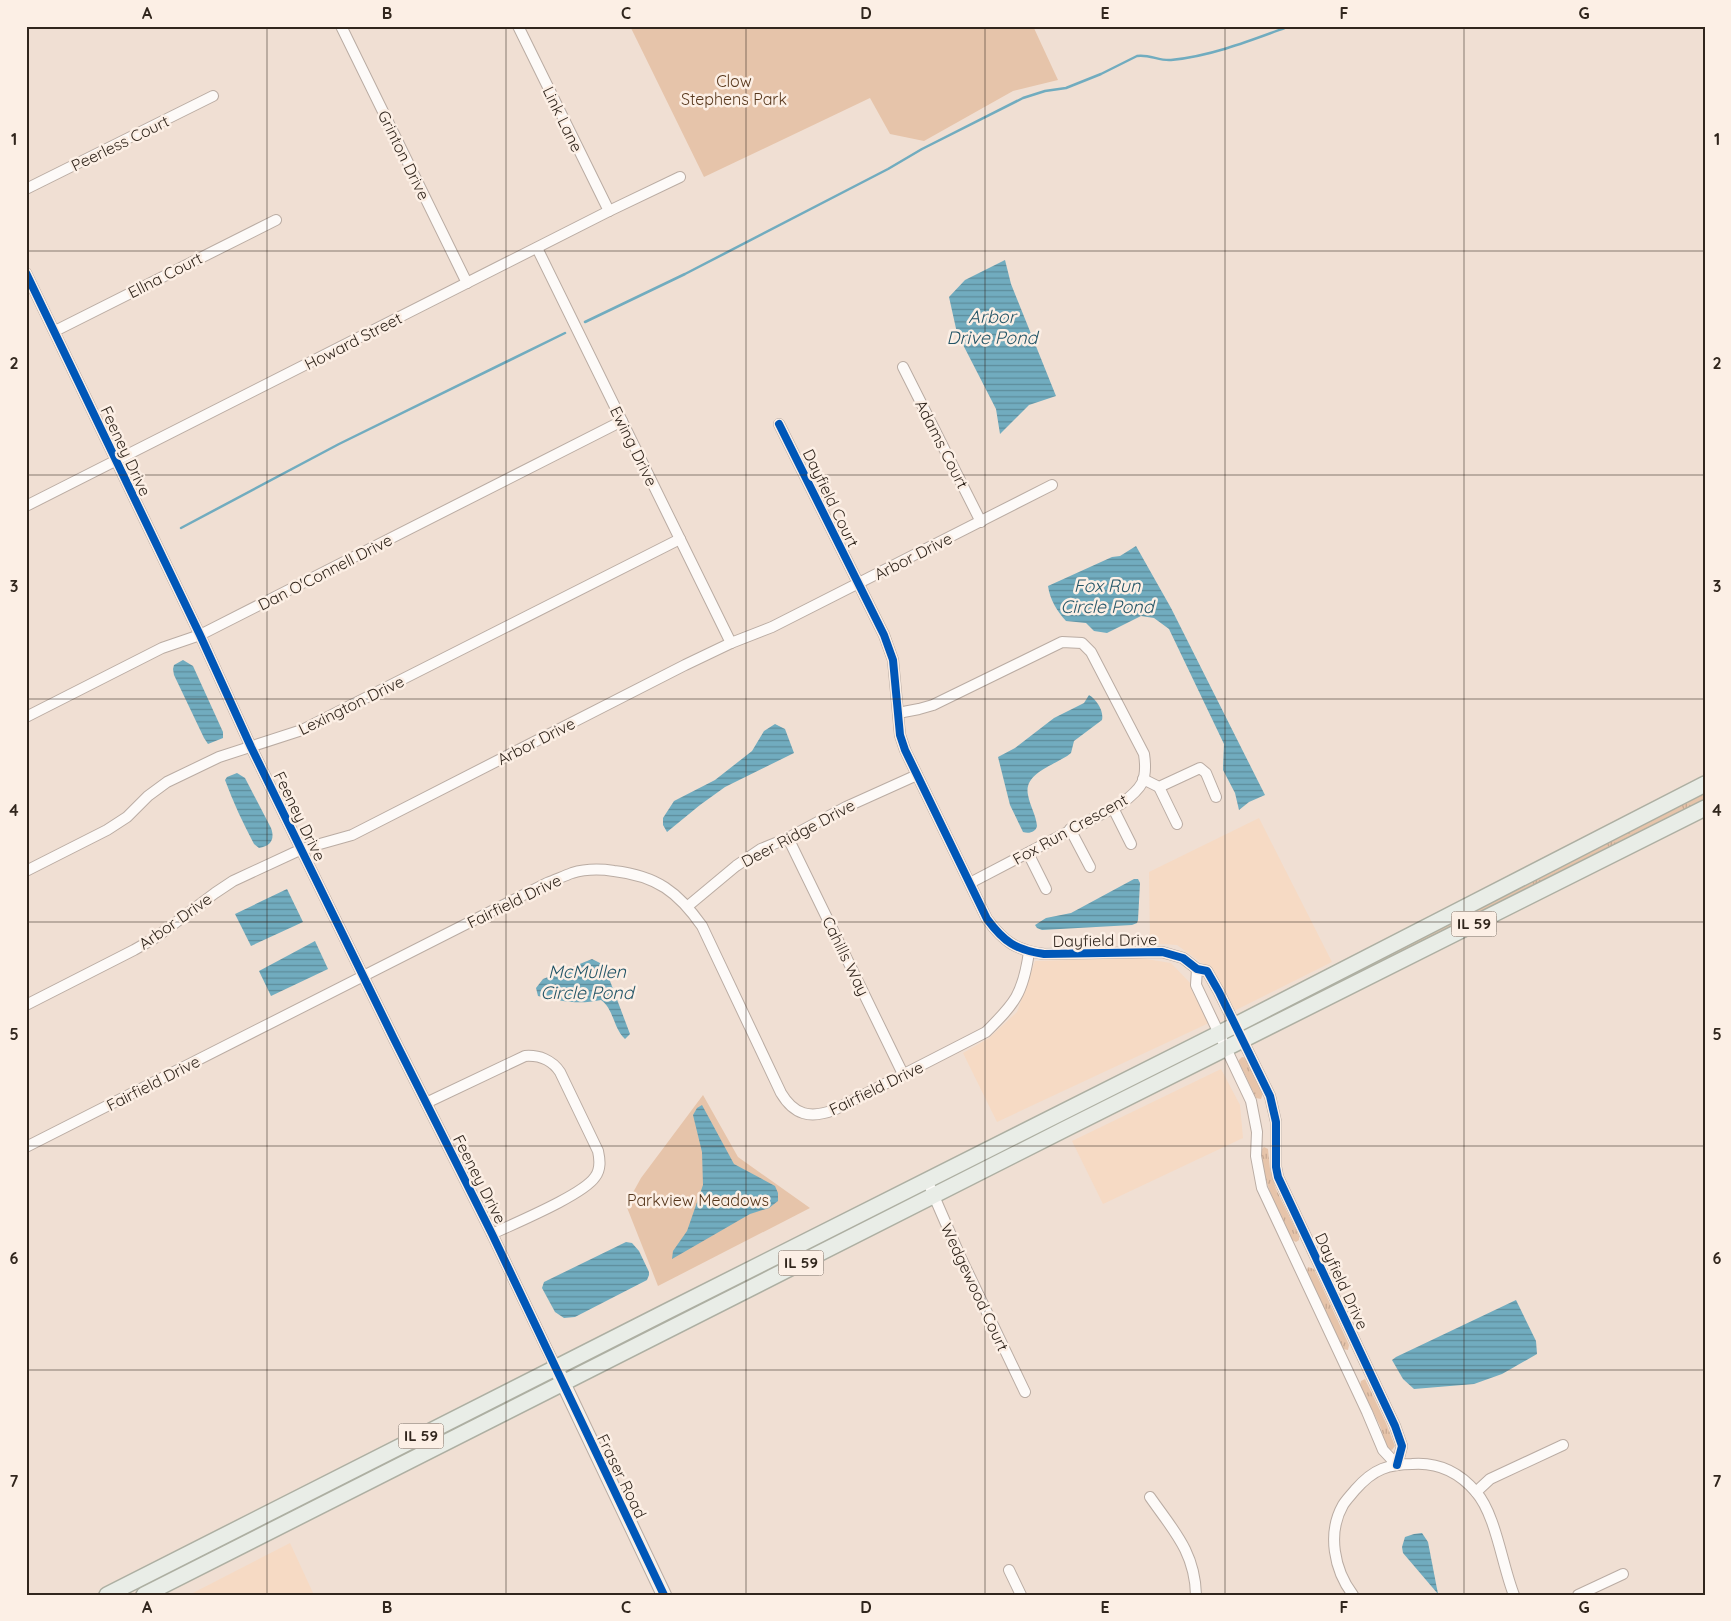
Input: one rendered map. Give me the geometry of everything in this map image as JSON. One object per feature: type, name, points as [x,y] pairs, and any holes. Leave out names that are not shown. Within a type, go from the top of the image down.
[{"type":"main road","name":"IL 59","points":[[107,1595],[130,1590],[556,1368],[1236,1025],[1705,784]]},
{"type":"main road","name":"IL 59","points":[[144,1595],[1243,1039],[1705,808]]},
{"type":"street","name":"Grinton Drive","points":[[341,26],[467,283]]},
{"type":"street","name":"Link Lane","points":[[518,26],[608,211]]},
{"type":"street","name":"Peerless Court","points":[[26,190],[214,96]]},
{"type":"street","name":"Howard Street","points":[[26,506],[608,211],[680,177]]},
{"type":"street","name":"Ellna Court","points":[[54,331],[276,220]]},
{"type":"street","name":"Ewing Drive","points":[[537,248],[731,643]]},
{"type":"street","name":"Feeney Drive","points":[[26,273],[200,636],[251,747],[492,1234],[556,1368]]},
{"type":"street","name":"Adams Court","points":[[903,367],[982,522]]},
{"type":"street","name":"Dan O'Connell Drive","points":[[26,717],[162,648],[200,636],[622,421]]},
{"type":"street","name":"Dayfield Court","points":[[779,424],[858,584]]},
{"type":"street","name":"Arbor Drive","points":[[26,1005],[155,938],[233,881],[302,849],[352,835],[685,665],[731,643],[772,627],[1052,485]]},
{"type":"street","name":"Lexington Drive","points":[[26,871],[106,830],[127,817],[148,796],[168,782],[218,757],[302,730],[680,539]]},
{"type":"street","name":"Dayfield Drive","points":[[858,584],[884,635],[893,660],[900,734],[905,750],[987,919],[998,935],[1015,947],[1029,952],[1044,954],[1162,952],[1183,958],[1197,969],[1207,971],[1236,1025],[1270,1096],[1276,1122],[1276,1167],[1278,1177],[1395,1426],[1402,1446],[1397,1465]]},
{"type":"street","name":"Fox Run Crescent","points":[[898,713],[934,705],[1062,642],[1082,643],[1091,652],[1144,754],[1146,770],[1138,790],[1112,808],[970,883]]},
{"type":"street","points":[[1159,787],[1200,768],[1206,773],[1216,797]]},
{"type":"street","name":"Deer Ridge Drive","points":[[688,906],[736,866],[761,849],[788,838],[846,807],[917,775]]},
{"type":"street","points":[[1143,779],[1159,787],[1177,824]]},
{"type":"street","points":[[1112,808],[1131,844]]},
{"type":"street","points":[[1070,829],[1090,867]]},
{"type":"street","name":"Cahills Way","points":[[788,838],[903,1074]]},
{"type":"street","points":[[1028,853],[1046,888]]},
{"type":"street","name":"Fairfield Drive","points":[[26,1147],[547,883],[574,872],[602,869],[631,873],[653,880],[688,906],[702,926],[782,1093],[789,1104],[797,1110],[812,1115],[825,1114],[986,1032],[1003,1015],[1018,995],[1026,976],[1029,952]]},
{"type":"street","name":"Dayfield Drive","points":[[1197,969],[1196,985],[1252,1101],[1257,1132],[1256,1156],[1262,1188],[1383,1450],[1397,1465]]},
{"type":"street","points":[[426,1103],[525,1056],[531,1055],[544,1059],[553,1064],[560,1072],[598,1151],[600,1159],[596,1176],[582,1190],[492,1234]]},
{"type":"street","name":"Wedgewood Court","points":[[926,1180],[1025,1392]]},
{"type":"street","points":[[1294,1258],[1312,1250]]},
{"type":"street","points":[[1347,1369],[1364,1361]]},
{"type":"street","name":"Fraser Road","points":[[556,1368],[664,1595]]},
{"type":"street","points":[[1476,1492],[1490,1479],[1563,1445]]},
{"type":"street","points":[[1353,1595],[1339,1571],[1334,1550],[1336,1527],[1343,1505],[1360,1484],[1380,1470],[1397,1465],[1424,1463],[1445,1468],[1460,1477],[1476,1492],[1488,1510],[1514,1595]]},
{"type":"street","points":[[1150,1497],[1184,1545],[1191,1563],[1196,1595]]},
{"type":"street","points":[[1009,1570],[1021,1595]]},
{"type":"street","points":[[1578,1595],[1623,1574]]},
{"type":"shaded area","points":[[1259,818],[1332,962],[1232,1012],[1210,969],[1177,945],[1150,943],[1149,872]]},
{"type":"shaded area","points":[[1140,958],[1171,963],[1191,984],[1211,1022],[997,1122],[963,1053],[989,1038],[1017,1012],[1035,961]]},
{"type":"shaded area","points":[[1221,1069],[1240,1105],[1243,1138],[1103,1204],[1072,1141]]},
{"type":"shaded area","points":[[290,1543],[314,1595],[189,1595]]},
{"type":"green space","name":"Clow Stephens Park","points":[[630,26],[1033,26],[1058,80],[1013,91],[924,141],[890,134],[870,98],[704,177]]},
{"type":"green space","points":[[1705,791],[1705,802],[1344,983],[1342,981],[1395,950]]},
{"type":"green space","points":[[1242,1057],[1246,1058],[1263,1093],[1261,1099],[1256,1098],[1239,1062]]},
{"type":"green space","name":"Parkview Meadows","points":[[703,1095],[738,1157],[810,1208],[658,1286],[626,1205],[641,1178]]},
{"type":"green space","points":[[1264,1147],[1268,1149],[1270,1169],[1276,1189],[1299,1236],[1299,1240],[1296,1242],[1292,1240],[1264,1174],[1261,1150]]},
{"type":"green space","points":[[911,1195],[913,1200],[685,1316],[683,1313],[726,1288]]},
{"type":"green space","points":[[1308,1267],[1314,1269],[1349,1345],[1348,1350],[1343,1349],[1308,1275]]},
{"type":"green space","points":[[1365,1379],[1395,1446],[1392,1450],[1387,1448],[1380,1426],[1360,1385],[1361,1381]]},
{"type":"green space","points":[[433,1436],[434,1438],[393,1462],[248,1534],[288,1510]]},
{"type":"water","name":"Arbor Drive Pond","points":[[1005,260],[1011,284],[1056,396],[1029,405],[1000,434],[996,409],[957,333],[949,297],[965,280]]},
{"type":"water","name":"Fox Run Circle Pond","points":[[1136,546],[1171,608],[1265,795],[1249,802],[1239,810],[1235,793],[1223,770],[1224,744],[1169,629],[1154,618],[1141,616],[1107,633],[1094,631],[1086,623],[1066,621],[1050,596],[1048,586],[1112,557],[1120,556]]},
{"type":"water","points":[[183,660],[193,666],[223,732],[223,738],[208,744],[204,738],[174,675],[174,665]]},
{"type":"water","points":[[1089,695],[1099,706],[1102,720],[1074,741],[1071,753],[1042,770],[1031,780],[1028,787],[1028,795],[1037,826],[1032,832],[1023,832],[1010,805],[998,757],[1015,748],[1054,718],[1084,703]]},
{"type":"water","points":[[775,724],[785,729],[794,753],[725,787],[667,832],[663,825],[663,818],[674,801],[715,780],[752,751],[764,731]]},
{"type":"water","points":[[237,773],[245,778],[271,828],[272,839],[266,846],[259,848],[254,844],[225,780],[227,777]]},
{"type":"water","points":[[1134,879],[1138,879],[1140,883],[1137,923],[1132,925],[1042,930],[1035,925],[1046,918],[1071,913]]},
{"type":"water","points":[[287,889],[303,922],[251,946],[235,914]]},
{"type":"water","points":[[315,941],[328,969],[271,996],[259,971]]},
{"type":"water","name":"McMullen Circle Pond","points":[[592,959],[604,965],[630,1034],[625,1039],[618,1030],[609,1008],[601,1000],[577,1002],[538,996],[536,988],[543,979]]},
{"type":"water","points":[[702,1105],[734,1164],[775,1186],[778,1193],[778,1201],[769,1208],[750,1214],[672,1259],[673,1251],[687,1231],[703,1185],[702,1152],[693,1115],[697,1108]]},
{"type":"water","points":[[626,1242],[632,1243],[639,1251],[649,1272],[647,1280],[575,1317],[564,1318],[555,1312],[542,1288],[544,1282]]},
{"type":"water","points":[[1516,1300],[1536,1341],[1537,1354],[1502,1374],[1474,1384],[1414,1389],[1403,1379],[1392,1360],[1396,1357]]},
{"type":"water","points":[[1422,1533],[1428,1542],[1438,1594],[1403,1553],[1402,1547],[1405,1537]]},
{"type":"waterway","points":[[585,322],[685,274],[1023,98],[1045,91],[1066,88],[1101,74],[1137,56],[1171,60],[1202,55],[1232,47],[1290,26]]},
{"type":"waterway","points":[[181,528],[339,444],[565,333]]},
{"type":"cycle path","points":[[26,273],[200,635],[251,747],[492,1234],[664,1595]]},
{"type":"cycle path","points":[[779,424],[884,635],[893,660],[900,735],[905,750],[987,919],[993,927],[1011,944],[1034,952],[1044,954],[1162,952],[1183,958],[1197,969],[1207,971],[1270,1096],[1276,1122],[1276,1167],[1278,1177],[1395,1426],[1402,1446],[1397,1465]]}]
